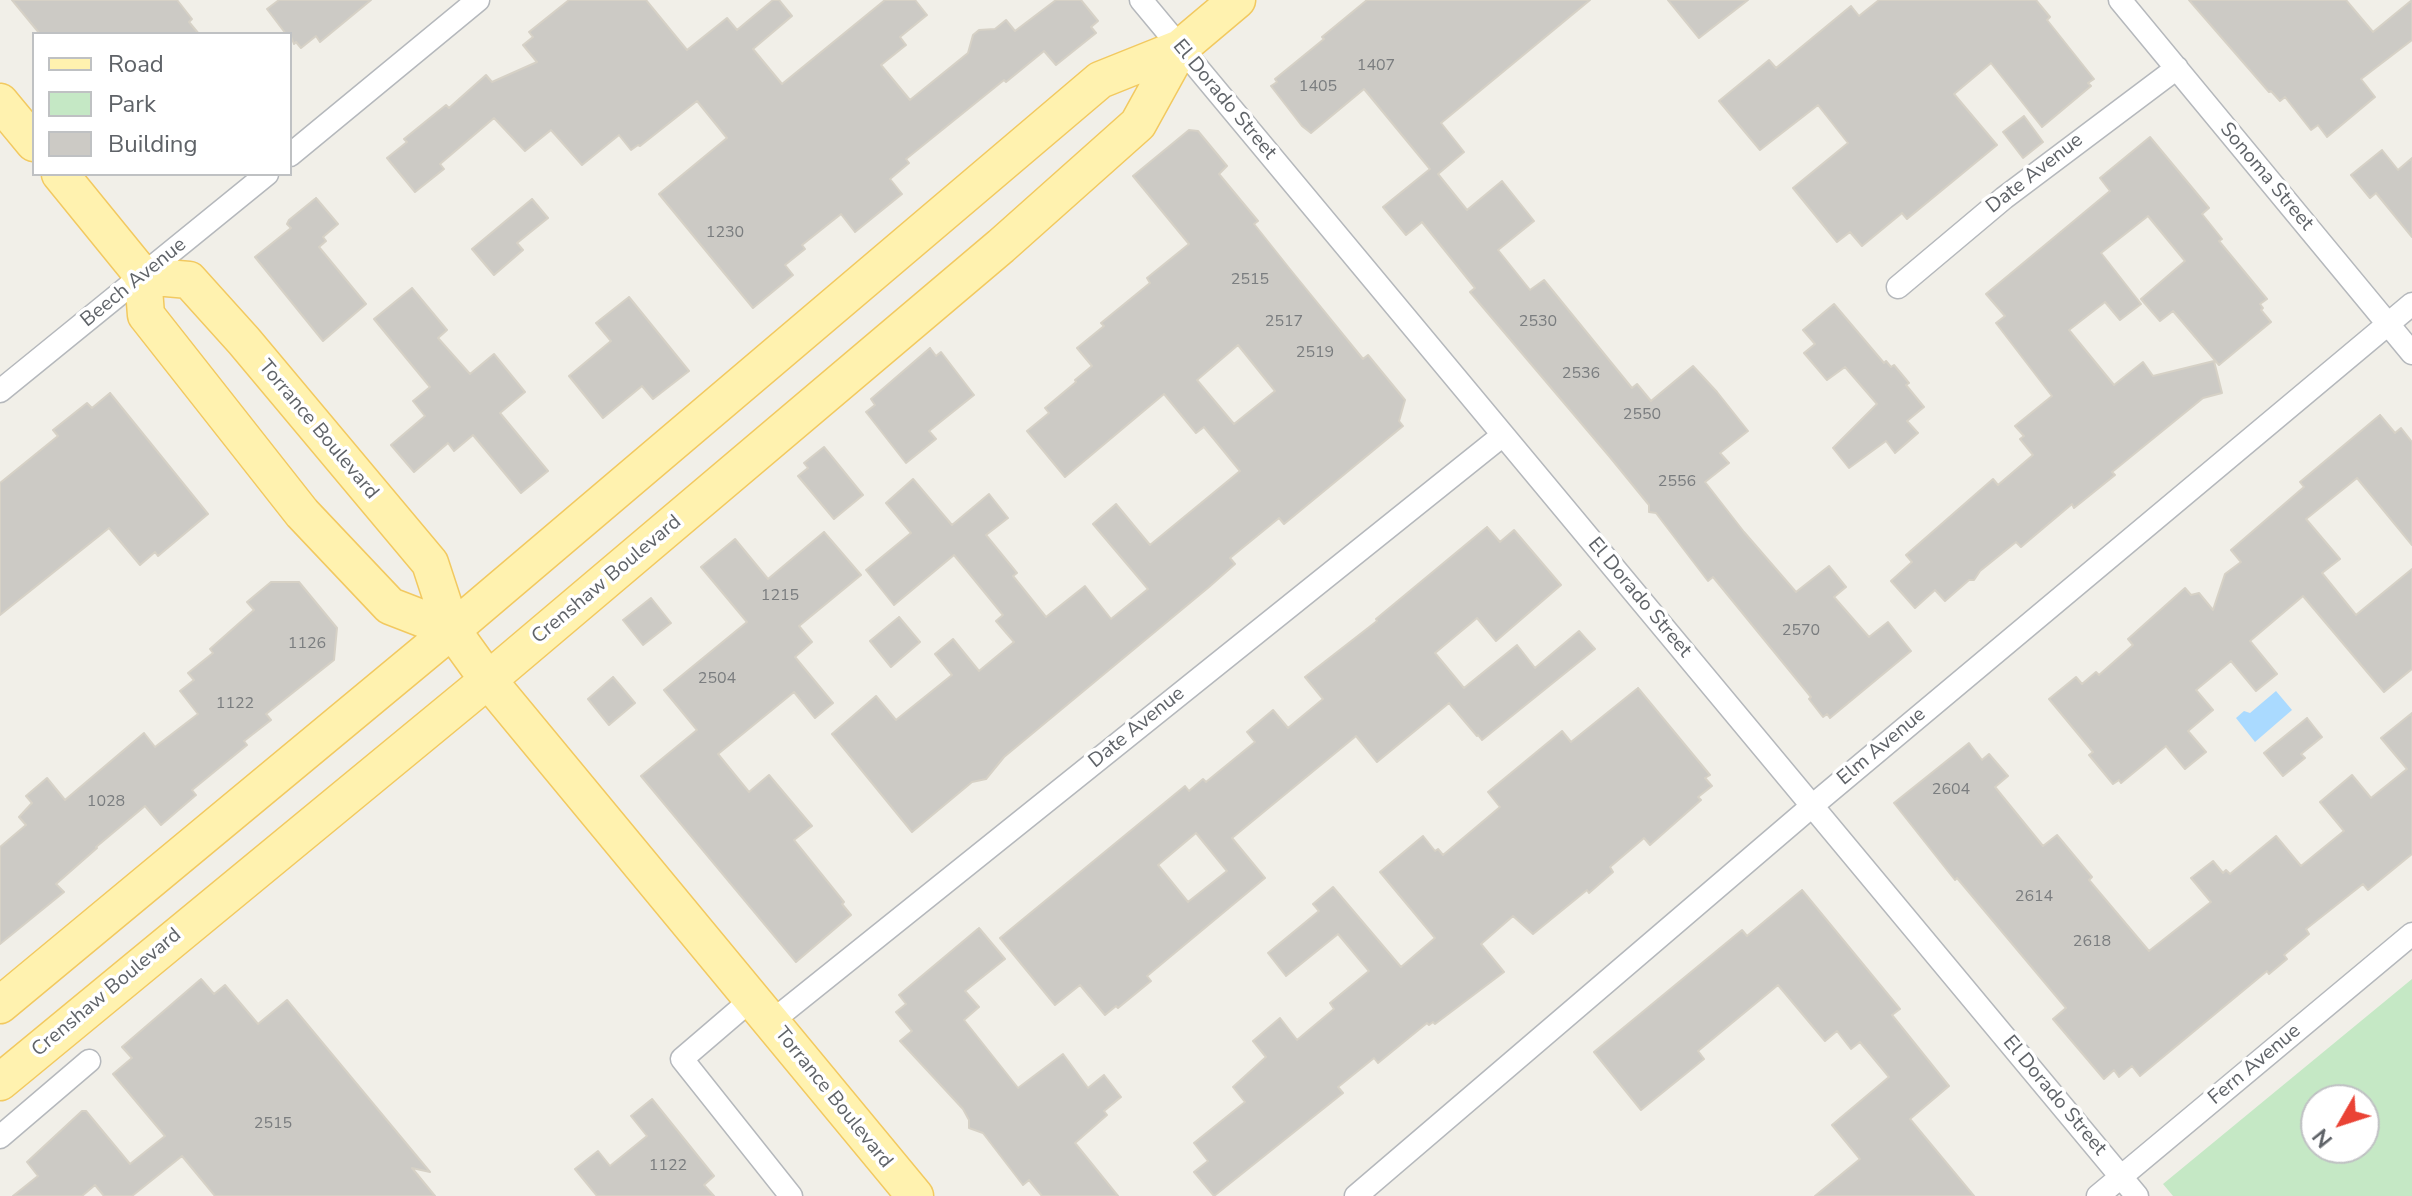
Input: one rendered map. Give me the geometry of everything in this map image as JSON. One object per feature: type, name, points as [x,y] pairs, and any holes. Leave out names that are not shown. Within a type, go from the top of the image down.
[{"type":"main road","name":"Crenshaw Boulevard","points":[[0,1005],[452,630],[1100,80],[1180,48],[1237,0]]},
{"type":"main road","name":"Crenshaw Boulevard","points":[[0,1082],[488,680],[965,277],[1138,124],[1180,48]]},
{"type":"main road","points":[[0,102],[32,141]]},
{"type":"main road","points":[[62,176],[143,276],[146,315],[302,513],[390,606],[452,630]]},
{"type":"main road","name":"Torrance Boulevard","points":[[143,276],[189,280],[244,341],[430,563],[452,630],[488,680],[915,1196]]},
{"type":"street","points":[[292,153],[478,0]]},
{"type":"street","name":"El Dorado Street","points":[[1141,0],[2137,1196]]},
{"type":"street","name":"Sonoma Street","points":[[2120,0],[2412,353]]},
{"type":"street","name":"Date Avenue","points":[[1898,287],[2004,198],[2177,68]]},
{"type":"street","name":"Beech Avenue","points":[[0,391],[265,176]]},
{"type":"street","name":"Elm Avenue","points":[[1356,1196],[1812,806],[2412,304]]},
{"type":"street","name":"Date Avenue","points":[[762,1011],[1503,435]]},
{"type":"street","name":"Fern Avenue","points":[[2098,1196],[2412,934]]},
{"type":"street","points":[[762,1011],[682,1059],[785,1194]]},
{"type":"street","points":[[0,1137],[89,1061]]},
{"type":"green space","points":[[2412,979],[2412,1196],[2173,1196],[2163,1184]]},
{"type":"water","points":[[2276,691],[2292,710],[2255,742],[2236,718],[2244,711],[2250,713]]},
{"type":"building","points":[[12,0],[177,0],[192,19],[189,22],[197,32],[38,32]]},
{"type":"building","points":[[279,0],[371,0],[320,42],[316,36],[301,48],[296,42],[294,44],[292,32],[284,32],[267,9]]},
{"type":"building","points":[[569,0],[646,0],[687,50],[727,18],[737,30],[773,0],[779,0],[792,16],[753,49],[782,84],[885,0],[915,0],[927,15],[900,37],[906,45],[881,65],[910,100],[968,53],[973,35],[979,30],[995,29],[1006,20],[1015,31],[1056,0],[1081,0],[1098,21],[1091,27],[1096,33],[1056,65],[1044,51],[906,159],[909,163],[890,179],[902,194],[855,232],[841,214],[802,245],[805,249],[785,265],[793,275],[753,308],[659,194],[727,138],[697,101],[640,146],[631,150],[619,135],[582,165],[551,130],[525,151],[494,118],[440,164],[444,169],[415,192],[387,158],[407,142],[404,139],[446,105],[449,108],[486,75],[492,82],[537,62],[523,45],[533,37],[529,32]]},
{"type":"building","points":[[1367,0],[1590,0],[1441,123],[1464,152],[1438,174],[1467,210],[1502,181],[1534,221],[1498,250],[1530,290],[1544,280],[1632,388],[1637,384],[1651,401],[1693,366],[1748,431],[1720,453],[1729,463],[1705,482],[1796,592],[1829,566],[1846,587],[1834,597],[1869,637],[1888,622],[1911,651],[1830,718],[1827,714],[1823,717],[1809,699],[1811,697],[1713,577],[1708,581],[1656,513],[1649,512],[1649,505],[1470,292],[1475,288],[1422,222],[1406,235],[1383,207],[1430,169],[1364,89],[1311,133],[1271,86],[1277,82],[1275,79]]},
{"type":"building","points":[[1668,0],[1748,0],[1699,38]]},
{"type":"building","points":[[1879,0],[2036,0],[2050,17],[2047,20],[2094,79],[2088,83],[2091,86],[2042,127],[1991,63],[1954,94],[1997,145],[1907,219],[1902,213],[1862,246],[1850,232],[1837,242],[1793,188],[1848,143],[1818,105],[1760,150],[1719,101],[1769,60],[1776,68],[1851,6],[1859,16]]},
{"type":"building","points":[[2189,0],[2346,0],[2373,32],[2412,0],[2412,40],[2361,79],[2375,97],[2327,137],[2318,125],[2311,130],[2285,97],[2280,101],[2269,92]]},
{"type":"building","points":[[2024,116],[2043,142],[2023,158],[2003,132]]},
{"type":"building","points":[[1189,130],[1198,131],[1227,166],[1219,174],[1258,221],[1254,224],[1363,359],[1368,355],[1405,400],[1399,421],[1403,426],[1284,524],[1279,518],[1230,558],[1235,564],[1209,587],[1004,757],[986,779],[972,782],[912,832],[832,734],[876,696],[896,720],[952,675],[935,654],[953,639],[979,671],[1014,642],[996,621],[1003,615],[954,555],[894,605],[866,570],[911,533],[886,503],[913,479],[952,525],[989,494],[1008,518],[986,535],[1017,573],[1013,576],[1046,617],[1085,586],[1111,619],[1148,589],[1093,524],[1116,504],[1150,545],[1240,471],[1204,427],[1196,433],[1164,394],[1065,477],[1027,431],[1049,413],[1045,408],[1092,366],[1077,348],[1104,326],[1101,323],[1150,283],[1147,278],[1189,244],[1133,176]],"holes":[[[1238,345],[1275,391],[1234,424],[1197,380]]]},
{"type":"building","points":[[2150,137],[2209,208],[2202,214],[2222,239],[2219,241],[2267,299],[2260,304],[2261,310],[2271,322],[2219,365],[2173,311],[2160,321],[2141,299],[2185,261],[2148,216],[2101,253],[2141,304],[2120,320],[2105,302],[2069,330],[2114,385],[2143,362],[2153,376],[2214,361],[2222,393],[2203,398],[2112,472],[2115,475],[2074,508],[2072,504],[2021,547],[2016,542],[1945,601],[1935,590],[1915,608],[1891,581],[1912,562],[1906,555],[1993,479],[1998,485],[2033,455],[2020,439],[2024,436],[2015,426],[2052,396],[1996,323],[2005,316],[1986,294],[2110,191],[2100,178]]},
{"type":"building","points":[[2382,150],[2398,170],[2412,158],[2412,237],[2376,193],[2370,198],[2351,175]]},
{"type":"building","points":[[316,198],[338,224],[323,237],[326,241],[319,247],[366,304],[323,341],[255,257],[291,228],[287,224],[289,220]]},
{"type":"building","points":[[532,199],[548,218],[517,243],[523,250],[494,275],[472,249]]},
{"type":"building","points":[[412,288],[447,330],[438,338],[470,374],[494,354],[525,392],[500,413],[548,471],[521,493],[473,435],[454,451],[448,443],[414,472],[391,445],[425,416],[413,401],[430,387],[374,319]]},
{"type":"building","points":[[629,297],[689,371],[653,399],[642,386],[603,418],[569,376],[611,341],[596,323]]},
{"type":"building","points":[[1834,304],[1884,363],[1886,361],[1891,367],[1894,365],[1924,407],[1907,421],[1918,433],[1895,453],[1886,441],[1849,468],[1833,448],[1877,404],[1845,367],[1827,380],[1804,353],[1815,344],[1803,330]]},
{"type":"building","points":[[930,348],[936,356],[941,352],[974,395],[929,431],[936,439],[906,463],[866,412],[875,405],[871,399]]},
{"type":"building","points":[[110,393],[208,514],[158,556],[155,552],[140,565],[109,528],[0,615],[0,483],[58,436],[53,430],[87,403],[92,408]]},
{"type":"building","points":[[2380,415],[2395,433],[2401,428],[2412,442],[2412,545],[2357,478],[2306,519],[2340,559],[2322,573],[2356,615],[2412,569],[2412,669],[2384,692],[2303,596],[2250,641],[2277,674],[2256,691],[2231,661],[2196,690],[2213,710],[2188,731],[2206,752],[2185,769],[2166,746],[2121,783],[2119,780],[2113,784],[2089,755],[2093,752],[2049,699],[2076,677],[2082,684],[2096,672],[2099,675],[2133,645],[2128,639],[2185,588],[2191,595],[2199,593],[2213,610],[2225,574],[2241,562],[2231,550],[2304,487],[2300,482]]},
{"type":"building","points":[[824,447],[863,495],[834,519],[798,476],[808,468],[804,463]]},
{"type":"building","points":[[1487,527],[1500,542],[1514,530],[1561,585],[1496,641],[1477,618],[1435,653],[1464,688],[1517,645],[1535,668],[1579,631],[1595,649],[1482,740],[1449,703],[1377,762],[1356,736],[1232,838],[1265,878],[1147,976],[1151,981],[1105,1015],[1080,985],[1055,1005],[1000,938],[1185,786],[1189,791],[1203,779],[1206,782],[1255,742],[1247,732],[1273,710],[1288,728],[1323,699],[1305,677]],"holes":[[[1196,833],[1227,871],[1188,902],[1158,865]]]},
{"type":"building","points":[[824,532],[861,575],[799,626],[812,642],[795,657],[833,703],[815,718],[794,692],[718,754],[749,792],[769,775],[812,826],[794,840],[851,915],[796,962],[641,776],[697,730],[664,690],[747,622],[701,567],[735,539],[768,579]]},
{"type":"building","points":[[271,582],[299,582],[337,628],[334,660],[266,714],[271,720],[244,741],[247,745],[192,790],[196,795],[161,825],[145,806],[56,884],[64,892],[0,944],[0,847],[26,825],[19,817],[32,803],[26,796],[47,778],[65,800],[144,733],[155,747],[198,714],[180,691],[194,680],[188,673],[213,653],[210,649],[254,610],[247,602]]},
{"type":"building","points":[[651,598],[671,623],[643,645],[623,620]]},
{"type":"building","points":[[899,617],[920,642],[891,667],[870,641]]},
{"type":"building","points":[[613,677],[635,703],[609,725],[588,699]]},
{"type":"building","points":[[1638,688],[1710,775],[1705,778],[1712,786],[1698,797],[1701,800],[1650,845],[1644,838],[1610,867],[1613,872],[1589,893],[1587,890],[1533,934],[1513,916],[1481,944],[1504,972],[1435,1024],[1427,1023],[1378,1063],[1374,1058],[1338,1087],[1343,1093],[1214,1196],[1194,1172],[1208,1161],[1194,1143],[1245,1102],[1233,1087],[1266,1057],[1253,1041],[1280,1018],[1297,1040],[1334,1009],[1330,1003],[1369,971],[1338,934],[1286,976],[1268,953],[1319,911],[1313,904],[1333,887],[1401,967],[1435,938],[1380,872],[1423,836],[1435,851],[1438,849],[1443,855],[1500,807],[1488,792],[1562,731],[1571,742]]},
{"type":"building","points":[[2412,713],[2412,854],[2368,890],[2363,884],[2306,929],[2309,934],[2284,955],[2287,959],[2269,974],[2267,971],[2140,1076],[2132,1066],[2119,1077],[2114,1070],[2104,1079],[2053,1019],[2066,1008],[1957,878],[1955,880],[1894,803],[1969,743],[1982,760],[1989,754],[2008,776],[1995,787],[2043,846],[2057,835],[2092,877],[2089,880],[2149,951],[2211,902],[2191,878],[2213,861],[2223,873],[2226,870],[2230,874],[2276,836],[2301,866],[2344,831],[2320,802],[2352,775],[2371,798],[2407,769],[2381,738]]},
{"type":"building","points":[[2307,718],[2322,737],[2301,754],[2305,758],[2283,776],[2264,753]]},
{"type":"building","points":[[1802,890],[1900,1009],[1892,1015],[1949,1086],[1910,1119],[1974,1196],[1815,1196],[1860,1159],[1832,1125],[1889,1077],[1860,1042],[1851,1049],[1837,1031],[1825,1041],[1778,985],[1698,1051],[1704,1059],[1641,1110],[1594,1052],[1742,930],[1747,936]]},
{"type":"building","points":[[979,928],[1005,959],[965,991],[979,1007],[964,1020],[1018,1088],[1063,1054],[1088,1088],[1104,1075],[1121,1097],[1104,1111],[1107,1115],[1075,1143],[1118,1196],[1042,1196],[1029,1180],[1023,1185],[983,1133],[969,1128],[969,1120],[963,1109],[900,1041],[912,1031],[896,1012],[906,1004],[899,995]]},
{"type":"building","points":[[201,979],[214,994],[225,985],[258,1024],[287,1000],[430,1172],[412,1168],[435,1196],[215,1196],[182,1156],[132,1196],[104,1196],[95,1185],[82,1196],[13,1196],[38,1176],[27,1162],[82,1111],[86,1111],[130,1164],[165,1136],[113,1074],[132,1058],[122,1047]]},
{"type":"building","points":[[652,1099],[714,1176],[704,1185],[714,1196],[597,1196],[575,1169],[598,1151],[610,1166],[647,1136],[631,1116]]}]
